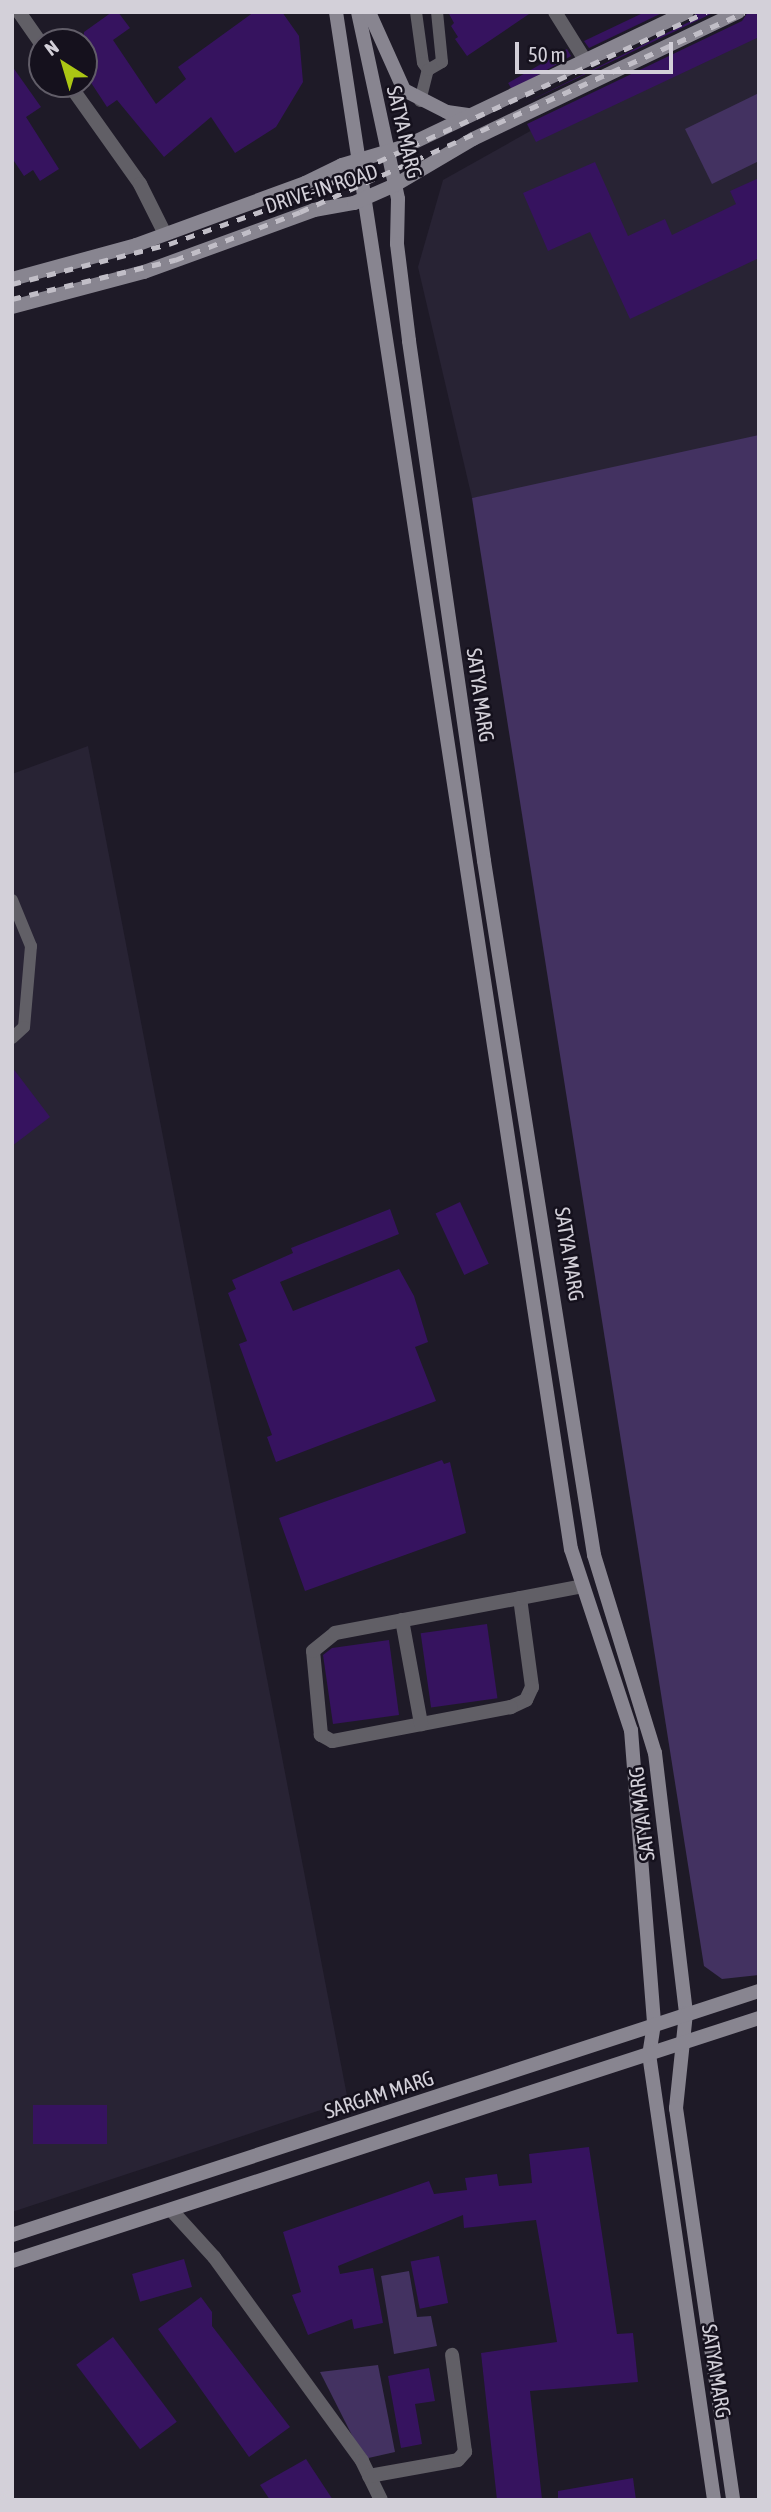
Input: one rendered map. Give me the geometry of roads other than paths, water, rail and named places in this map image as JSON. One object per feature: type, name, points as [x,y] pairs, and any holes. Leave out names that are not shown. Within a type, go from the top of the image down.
[{"type":"main road","name":"SATYA MARG","points":[[336,12],[361,160],[571,1549],[631,1730],[654,2024],[649,2054],[714,2500]]},
{"type":"main road","name":"SATYA MARG","points":[[358,12],[395,185],[407,327],[456,669],[594,1555],[655,1753],[686,2013],[676,2108],[733,2500]]},
{"type":"main road","points":[[369,12],[398,82],[420,101],[469,116]]},
{"type":"main road","name":"DRIVE-IN ROAD","points":[[12,279],[165,234],[388,152],[687,12]]},
{"type":"main road","name":"DRIVE-IN ROAD","points":[[12,307],[144,272],[314,210],[366,199],[473,139],[738,12]]},
{"type":"main road","points":[[552,1416],[574,1415]]},
{"type":"main road","name":"SARGAM MARG","points":[[12,2235],[759,1991]]},
{"type":"main road","points":[[12,2261],[173,2212],[759,2018]]},
{"type":"street","points":[[19,12],[30,28]]},
{"type":"street","points":[[555,12],[585,60]]},
{"type":"street","points":[[79,98],[139,184],[165,234]]},
{"type":"street","points":[[520,1598],[532,1687],[526,1700],[511,1707],[332,1741],[321,1735],[313,1651],[335,1633],[583,1586]]},
{"type":"street","points":[[402,1620],[421,1724]]},
{"type":"street","points":[[173,2212],[214,2257],[369,2476],[381,2500]]},
{"type":"street","points":[[369,2476],[458,2460],[465,2452],[452,2355]]},
{"type":"lane","points":[[416,12],[423,63],[428,70]]},
{"type":"lane","points":[[420,101],[428,70],[442,62],[437,12]]},
{"type":"lane","points":[[12,900],[31,946],[24,1027],[12,1038]]},
{"type":"railway","points":[[12,284],[169,244],[296,199],[706,12]]},
{"type":"railway","points":[[12,299],[175,260],[300,212],[744,12]]}]
